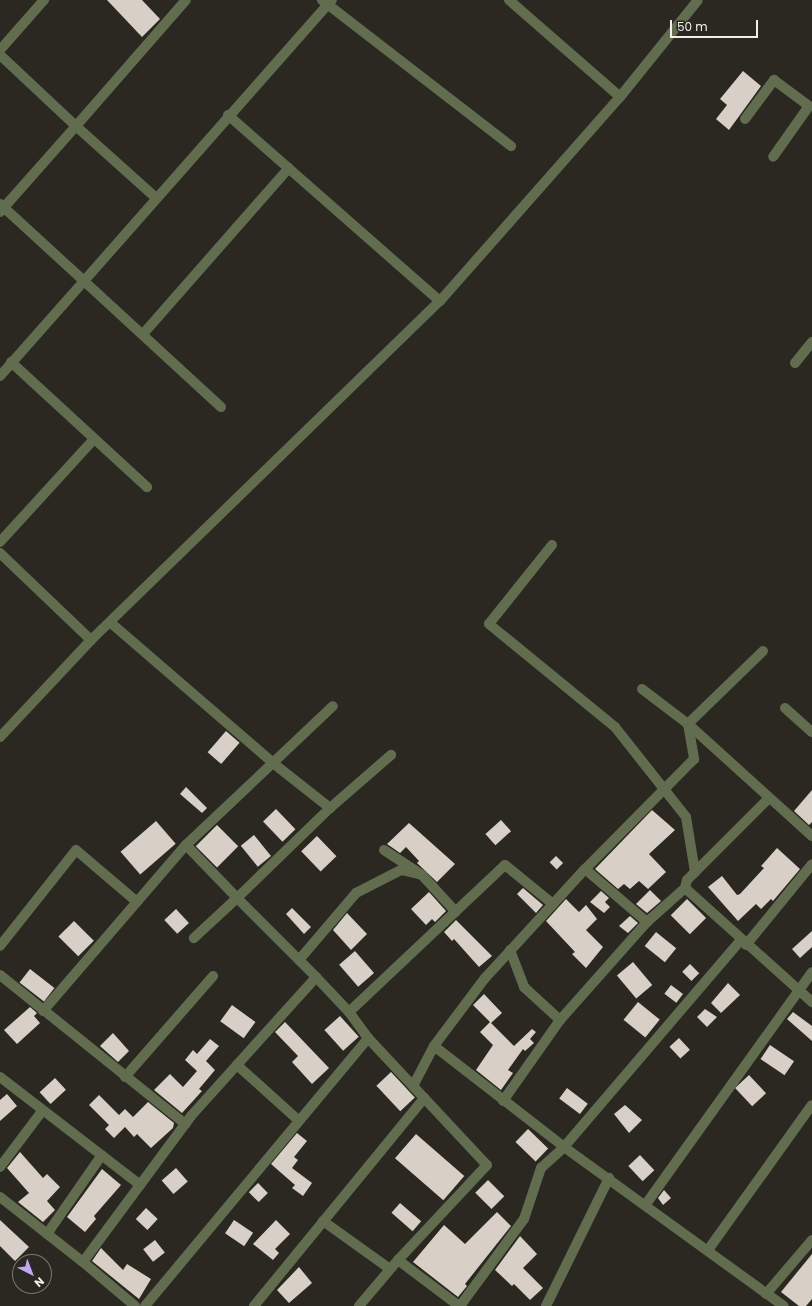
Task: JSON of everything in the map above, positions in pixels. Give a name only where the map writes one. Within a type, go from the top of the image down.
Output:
[{"type":"street","points":[[0,50],[44,0]]},
{"type":"street","points":[[186,0],[76,126],[1,208],[143,334],[221,407]]},
{"type":"street","points":[[509,0],[620,97]]},
{"type":"street","points":[[0,737],[91,640],[112,622],[440,301],[620,97],[698,0]]},
{"type":"street","points":[[0,376],[327,2],[511,146]]},
{"type":"street","points":[[0,55],[155,198]]},
{"type":"street","points":[[745,119],[774,80],[811,105],[773,157]]},
{"type":"street","points":[[228,115],[440,301]]},
{"type":"street","points":[[143,334],[289,168]]},
{"type":"street","points":[[795,363],[812,342]]},
{"type":"street","points":[[11,362],[147,487]]},
{"type":"street","points":[[2,536],[94,439]]},
{"type":"street","points":[[552,545],[489,624],[615,727],[686,817],[695,872]]},
{"type":"street","points":[[0,553],[91,640]]},
{"type":"street","points":[[112,622],[273,763],[330,808]]},
{"type":"street","points":[[688,724],[763,651]]},
{"type":"street","points":[[642,689],[688,724],[768,798],[812,836]]},
{"type":"street","points":[[43,1011],[186,846],[333,706]]},
{"type":"street","points":[[785,708],[812,732]]},
{"type":"street","points":[[413,1086],[434,1046],[485,978],[585,869],[665,790],[694,759],[688,724]]},
{"type":"street","points":[[194,938],[330,808],[391,755]]},
{"type":"street","points":[[503,1101],[560,1020],[647,922],[685,888],[687,880],[768,798]]},
{"type":"street","points":[[186,846],[316,977],[349,1012],[368,1038],[487,1165],[398,1260],[359,1306]]},
{"type":"street","points":[[0,946],[76,850],[137,902]]},
{"type":"street","points":[[384,850],[422,875],[456,912]]},
{"type":"street","points":[[398,1260],[460,1306],[524,1219],[541,1168],[564,1146],[812,864]]},
{"type":"street","points":[[349,1012],[505,865],[553,904]]},
{"type":"street","points":[[585,869],[647,922]]},
{"type":"street","points":[[299,960],[356,894],[401,870],[422,875]]},
{"type":"street","points":[[685,888],[812,1002]]},
{"type":"street","points":[[510,950],[524,987],[560,1020]]},
{"type":"street","points":[[646,1204],[812,972]]},
{"type":"street","points":[[0,975],[185,1124]]},
{"type":"street","points":[[125,1076],[213,976]]},
{"type":"street","points":[[83,1262],[185,1124],[316,977]]},
{"type":"street","points":[[145,1306],[298,1120],[368,1038]]},
{"type":"street","points":[[434,1046],[503,1101],[784,1306]]},
{"type":"street","points":[[237,1065],[298,1120]]},
{"type":"street","points":[[0,1077],[140,1185]]},
{"type":"street","points":[[254,1306],[424,1098]]},
{"type":"street","points":[[708,1250],[812,1105]]},
{"type":"street","points":[[0,1167],[43,1110]]},
{"type":"street","points":[[47,1234],[102,1155]]},
{"type":"street","points":[[546,1306],[609,1178]]},
{"type":"street","points":[[0,1197],[83,1262],[135,1306]]},
{"type":"street","points":[[323,1221],[390,1269]]},
{"type":"street","points":[[766,1294],[812,1240]]},
{"type":"building","points":[[107,0],[142,0],[160,19],[142,37]]},
{"type":"building","points":[[743,71],[761,86],[729,130],[716,119],[727,105],[720,99]]},
{"type":"building","points":[[226,731],[240,743],[221,764],[208,752]]},
{"type":"building","points":[[186,787],[207,808],[202,813],[180,794]]},
{"type":"building","points":[[812,790],[812,822],[809,825],[794,811]]},
{"type":"building","points":[[276,809],[295,829],[283,842],[263,822]]},
{"type":"building","points":[[652,810],[675,830],[649,854],[666,872],[648,889],[639,881],[630,889],[624,884],[618,889],[595,869]]},
{"type":"building","points":[[501,820],[511,831],[495,845],[485,834]]},
{"type":"building","points":[[156,821],[176,844],[140,874],[121,852]]},
{"type":"building","points":[[409,823],[455,864],[437,882],[417,863],[419,861],[406,847],[400,853],[387,844]]},
{"type":"building","points":[[217,825],[238,846],[217,867],[196,846]]},
{"type":"building","points":[[254,835],[271,856],[258,867],[241,846]]},
{"type":"building","points":[[317,836],[336,856],[321,871],[301,851]]},
{"type":"building","points":[[777,848],[800,869],[773,901],[771,899],[761,909],[756,904],[738,921],[708,887],[722,876],[737,895],[740,894],[764,868],[761,866]]},
{"type":"building","points":[[556,856],[563,863],[557,869],[550,862]]},
{"type":"building","points":[[523,888],[543,905],[536,913],[517,894]]},
{"type":"building","points":[[650,890],[661,901],[647,913],[636,904]]},
{"type":"building","points":[[601,891],[609,898],[605,902],[610,907],[604,913],[590,902]]},
{"type":"building","points":[[429,892],[446,911],[435,922],[432,919],[426,925],[411,909]]},
{"type":"building","points":[[566,899],[579,912],[586,905],[597,919],[586,930],[603,947],[586,968],[572,954],[575,952],[546,921]]},
{"type":"building","points":[[687,899],[706,918],[690,934],[671,915]]},
{"type":"building","points":[[292,908],[311,927],[304,934],[286,914]]},
{"type":"building","points":[[176,909],[189,923],[177,934],[164,920]]},
{"type":"building","points":[[347,913],[367,934],[351,950],[333,930]]},
{"type":"building","points":[[630,916],[638,923],[628,933],[619,926]]},
{"type":"building","points":[[456,920],[492,956],[479,967],[454,939],[452,941],[444,932]]},
{"type":"building","points":[[74,921],[94,941],[78,956],[58,937]]},
{"type":"building","points":[[812,931],[812,947],[800,958],[792,949]]},
{"type":"building","points":[[656,932],[676,948],[665,962],[645,946]]},
{"type":"building","points":[[355,951],[374,973],[358,987],[339,965]]},
{"type":"building","points":[[633,962],[652,985],[636,998],[617,975]]},
{"type":"building","points":[[690,964],[699,973],[691,981],[682,972]]},
{"type":"building","points":[[30,969],[54,988],[44,1001],[20,982]]},
{"type":"building","points":[[728,983],[740,995],[721,1013],[711,1003]]},
{"type":"building","points":[[671,985],[683,994],[676,1003],[664,994]]},
{"type":"building","points":[[484,994],[502,1013],[491,1023],[514,1046],[532,1029],[536,1032],[530,1039],[534,1043],[525,1051],[523,1049],[508,1070],[513,1073],[501,1090],[476,1070],[493,1045],[480,1032],[490,1022],[473,1005]]},
{"type":"building","points":[[638,1002],[660,1020],[645,1037],[624,1020]]},
{"type":"building","points":[[232,1005],[255,1022],[244,1038],[220,1021]]},
{"type":"building","points":[[30,1007],[37,1013],[34,1016],[40,1023],[17,1044],[4,1030]]},
{"type":"building","points":[[705,1009],[717,1017],[707,1027],[697,1017]]},
{"type":"building","points":[[793,1012],[812,1026],[812,1041],[787,1019]]},
{"type":"building","points":[[340,1016],[359,1037],[343,1051],[324,1030]]},
{"type":"building","points":[[285,1022],[329,1068],[312,1084],[292,1062],[298,1056],[275,1032]]},
{"type":"building","points":[[113,1033],[129,1051],[118,1062],[100,1046]]},
{"type":"building","points":[[679,1038],[690,1050],[680,1059],[669,1047]]},
{"type":"building","points":[[210,1039],[219,1046],[206,1061],[215,1070],[199,1089],[202,1091],[182,1113],[154,1090],[170,1074],[183,1087],[197,1071],[185,1060],[193,1050],[197,1054]]},
{"type":"building","points":[[770,1045],[794,1061],[785,1075],[760,1059]]},
{"type":"building","points":[[391,1072],[415,1098],[400,1111],[376,1086]]},
{"type":"building","points":[[749,1075],[766,1093],[752,1106],[735,1088]]},
{"type":"building","points":[[55,1078],[66,1090],[51,1104],[40,1092]]},
{"type":"building","points":[[567,1088],[588,1104],[580,1114],[559,1098]]},
{"type":"building","points":[[7,1094],[17,1106],[0,1121],[0,1100]]},
{"type":"building","points":[[99,1095],[119,1115],[125,1109],[133,1117],[148,1102],[174,1123],[173,1128],[151,1148],[137,1134],[134,1137],[125,1127],[114,1138],[105,1129],[109,1125],[89,1105]]},
{"type":"building","points":[[625,1105],[642,1120],[629,1133],[614,1114]]},
{"type":"building","points":[[528,1129],[548,1148],[536,1161],[515,1142]]},
{"type":"building","points":[[297,1133],[307,1141],[294,1157],[298,1160],[292,1168],[312,1183],[303,1196],[292,1188],[295,1185],[271,1164]]},
{"type":"building","points":[[416,1134],[464,1176],[443,1200],[395,1158]]},
{"type":"building","points":[[20,1152],[43,1178],[47,1174],[60,1187],[47,1201],[55,1210],[43,1222],[18,1202],[29,1193],[7,1168]]},
{"type":"building","points":[[640,1155],[654,1170],[643,1181],[628,1166]]},
{"type":"building","points":[[176,1168],[188,1182],[173,1194],[162,1180]]},
{"type":"building","points":[[102,1169],[121,1185],[94,1216],[96,1219],[85,1232],[67,1217]]},
{"type":"building","points":[[488,1180],[504,1196],[492,1209],[475,1193]]},
{"type":"building","points":[[258,1183],[268,1193],[259,1202],[249,1192]]},
{"type":"building","points":[[664,1190],[671,1198],[663,1205],[658,1198]]},
{"type":"building","points":[[400,1203],[421,1221],[413,1231],[391,1213]]},
{"type":"building","points":[[146,1208],[158,1219],[147,1230],[136,1219]]},
{"type":"building","points":[[497,1212],[511,1226],[465,1284],[467,1286],[458,1297],[413,1262],[444,1225],[465,1244]]},
{"type":"building","points":[[0,1220],[29,1247],[22,1254],[12,1254],[12,1258],[0,1246]]},
{"type":"building","points":[[234,1220],[253,1233],[244,1246],[225,1233]]},
{"type":"building","points":[[276,1220],[290,1234],[275,1249],[279,1253],[273,1260],[253,1244]]},
{"type":"building","points":[[520,1236],[537,1254],[523,1268],[543,1288],[530,1300],[514,1284],[512,1286],[495,1270]]},
{"type":"building","points":[[155,1240],[165,1253],[153,1262],[143,1249]]},
{"type":"building","points":[[101,1248],[123,1270],[127,1264],[151,1279],[139,1299],[92,1261]]},
{"type":"building","points":[[812,1254],[812,1299],[806,1306],[799,1306],[781,1292]]},
{"type":"building","points":[[299,1267],[312,1283],[289,1303],[277,1290]]}]
